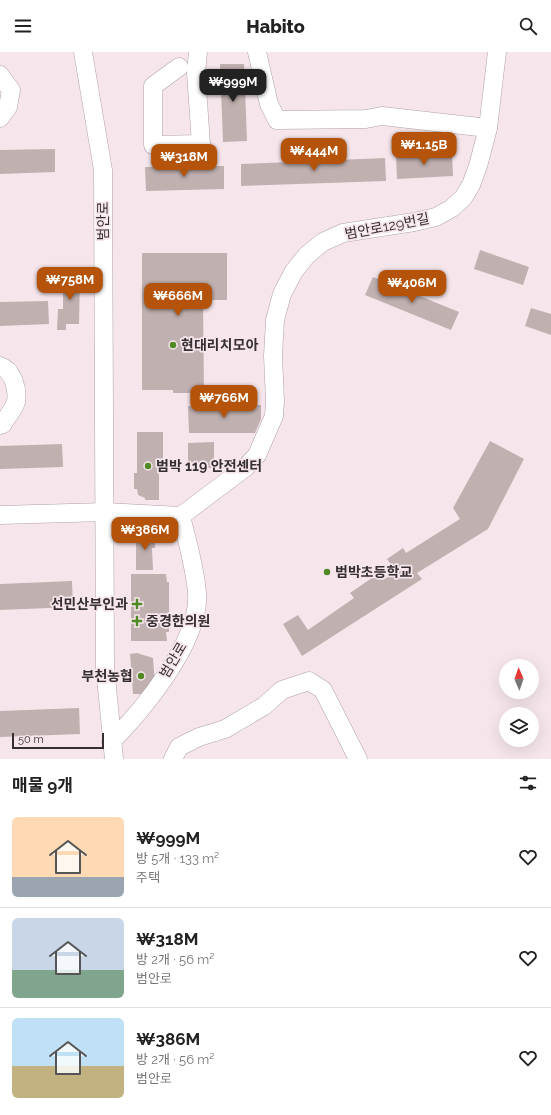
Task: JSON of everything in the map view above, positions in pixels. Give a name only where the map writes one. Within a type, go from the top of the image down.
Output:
[{"type":"street","name":"범안로","points":[[83,52],[103,170],[105,667],[112,751]]},
{"type":"street","points":[[179,68],[153,86],[153,145],[201,144],[196,73],[198,52]]},
{"type":"street","points":[[257,52],[269,104],[277,120],[366,119],[382,116],[488,128]]},
{"type":"street","name":"범안로129번길","points":[[181,516],[246,468],[257,456],[266,438],[274,416],[275,401],[273,356],[275,320],[282,294],[294,270],[307,255],[323,242],[343,233],[436,217],[452,208],[464,198],[471,185],[478,166],[488,128],[497,52]]},
{"type":"street","points":[[0,75],[5,79],[11,90],[5,98],[8,108],[0,118]]},
{"type":"street","points":[[0,366],[3,367],[15,381],[8,398],[16,403],[3,424],[0,425]]},
{"type":"street","points":[[0,515],[105,512],[181,516]]},
{"type":"street","name":"범안로","points":[[112,751],[180,653],[196,615],[197,594],[181,516]]},
{"type":"street","points":[[173,759],[179,747],[199,737],[226,729],[264,706],[282,690],[309,681],[323,690],[358,759]]},
{"type":"building","points":[[220,64],[244,64],[247,141],[223,142]]},
{"type":"building","points":[[55,149],[55,172],[0,174],[0,150]]},
{"type":"building","points":[[452,154],[453,176],[397,179],[396,157]]},
{"type":"building","points":[[385,158],[386,181],[241,186],[241,164]]},
{"type":"building","points":[[224,166],[224,189],[146,191],[145,167]]},
{"type":"building","points":[[480,250],[529,267],[523,285],[474,269]]},
{"type":"building","name":"현대리치모아","points":[[142,253],[227,253],[227,300],[203,300],[204,393],[173,393],[173,390],[142,390]]},
{"type":"building","points":[[63,272],[80,273],[79,324],[66,324],[66,330],[57,330],[58,309],[63,309]]},
{"type":"building","points":[[373,277],[459,312],[451,330],[365,295]]},
{"type":"building","points":[[48,301],[49,324],[0,326],[0,302]]},
{"type":"building","points":[[531,308],[551,314],[551,335],[525,326]]},
{"type":"building","points":[[261,405],[261,419],[255,433],[189,433],[188,406]]},
{"type":"building","name":"범박 119 안전센터","points":[[137,432],[163,432],[163,460],[159,460],[159,500],[145,500],[145,498],[138,495],[137,489],[134,489],[134,473],[137,473]]},
{"type":"building","name":"범박초등학교","points":[[490,441],[524,459],[488,529],[417,573],[422,579],[302,656],[283,624],[298,615],[308,630],[354,598],[350,593],[379,573],[383,580],[396,572],[387,559],[403,548],[406,553],[460,519],[453,508]]},
{"type":"building","points":[[214,442],[214,468],[188,468],[188,443]]},
{"type":"building","points":[[62,444],[63,467],[0,469],[0,446]]},
{"type":"building","points":[[137,532],[153,532],[155,548],[152,548],[153,570],[136,570],[136,542],[142,542],[142,538],[136,538]]},
{"type":"building","points":[[131,574],[166,574],[167,582],[169,582],[169,632],[166,632],[167,641],[131,641]]},
{"type":"building","points":[[72,581],[73,607],[0,610],[0,584]]},
{"type":"building","points":[[137,653],[153,658],[155,684],[147,694],[133,694],[130,654]]},
{"type":"building","points":[[79,708],[80,734],[0,737],[0,711]]},
{"type":"place","name":"현대리치모아","points":[[173,345]]},
{"type":"place","name":"범박 119 안전센터","points":[[148,466]]},
{"type":"place","name":"범박초등학교","points":[[327,572]]},
{"type":"place","name":"선민산부인과","points":[[137,604]]},
{"type":"place","name":"중경한의원","points":[[137,621]]},
{"type":"place","name":"부천농협","points":[[141,676]]}]
